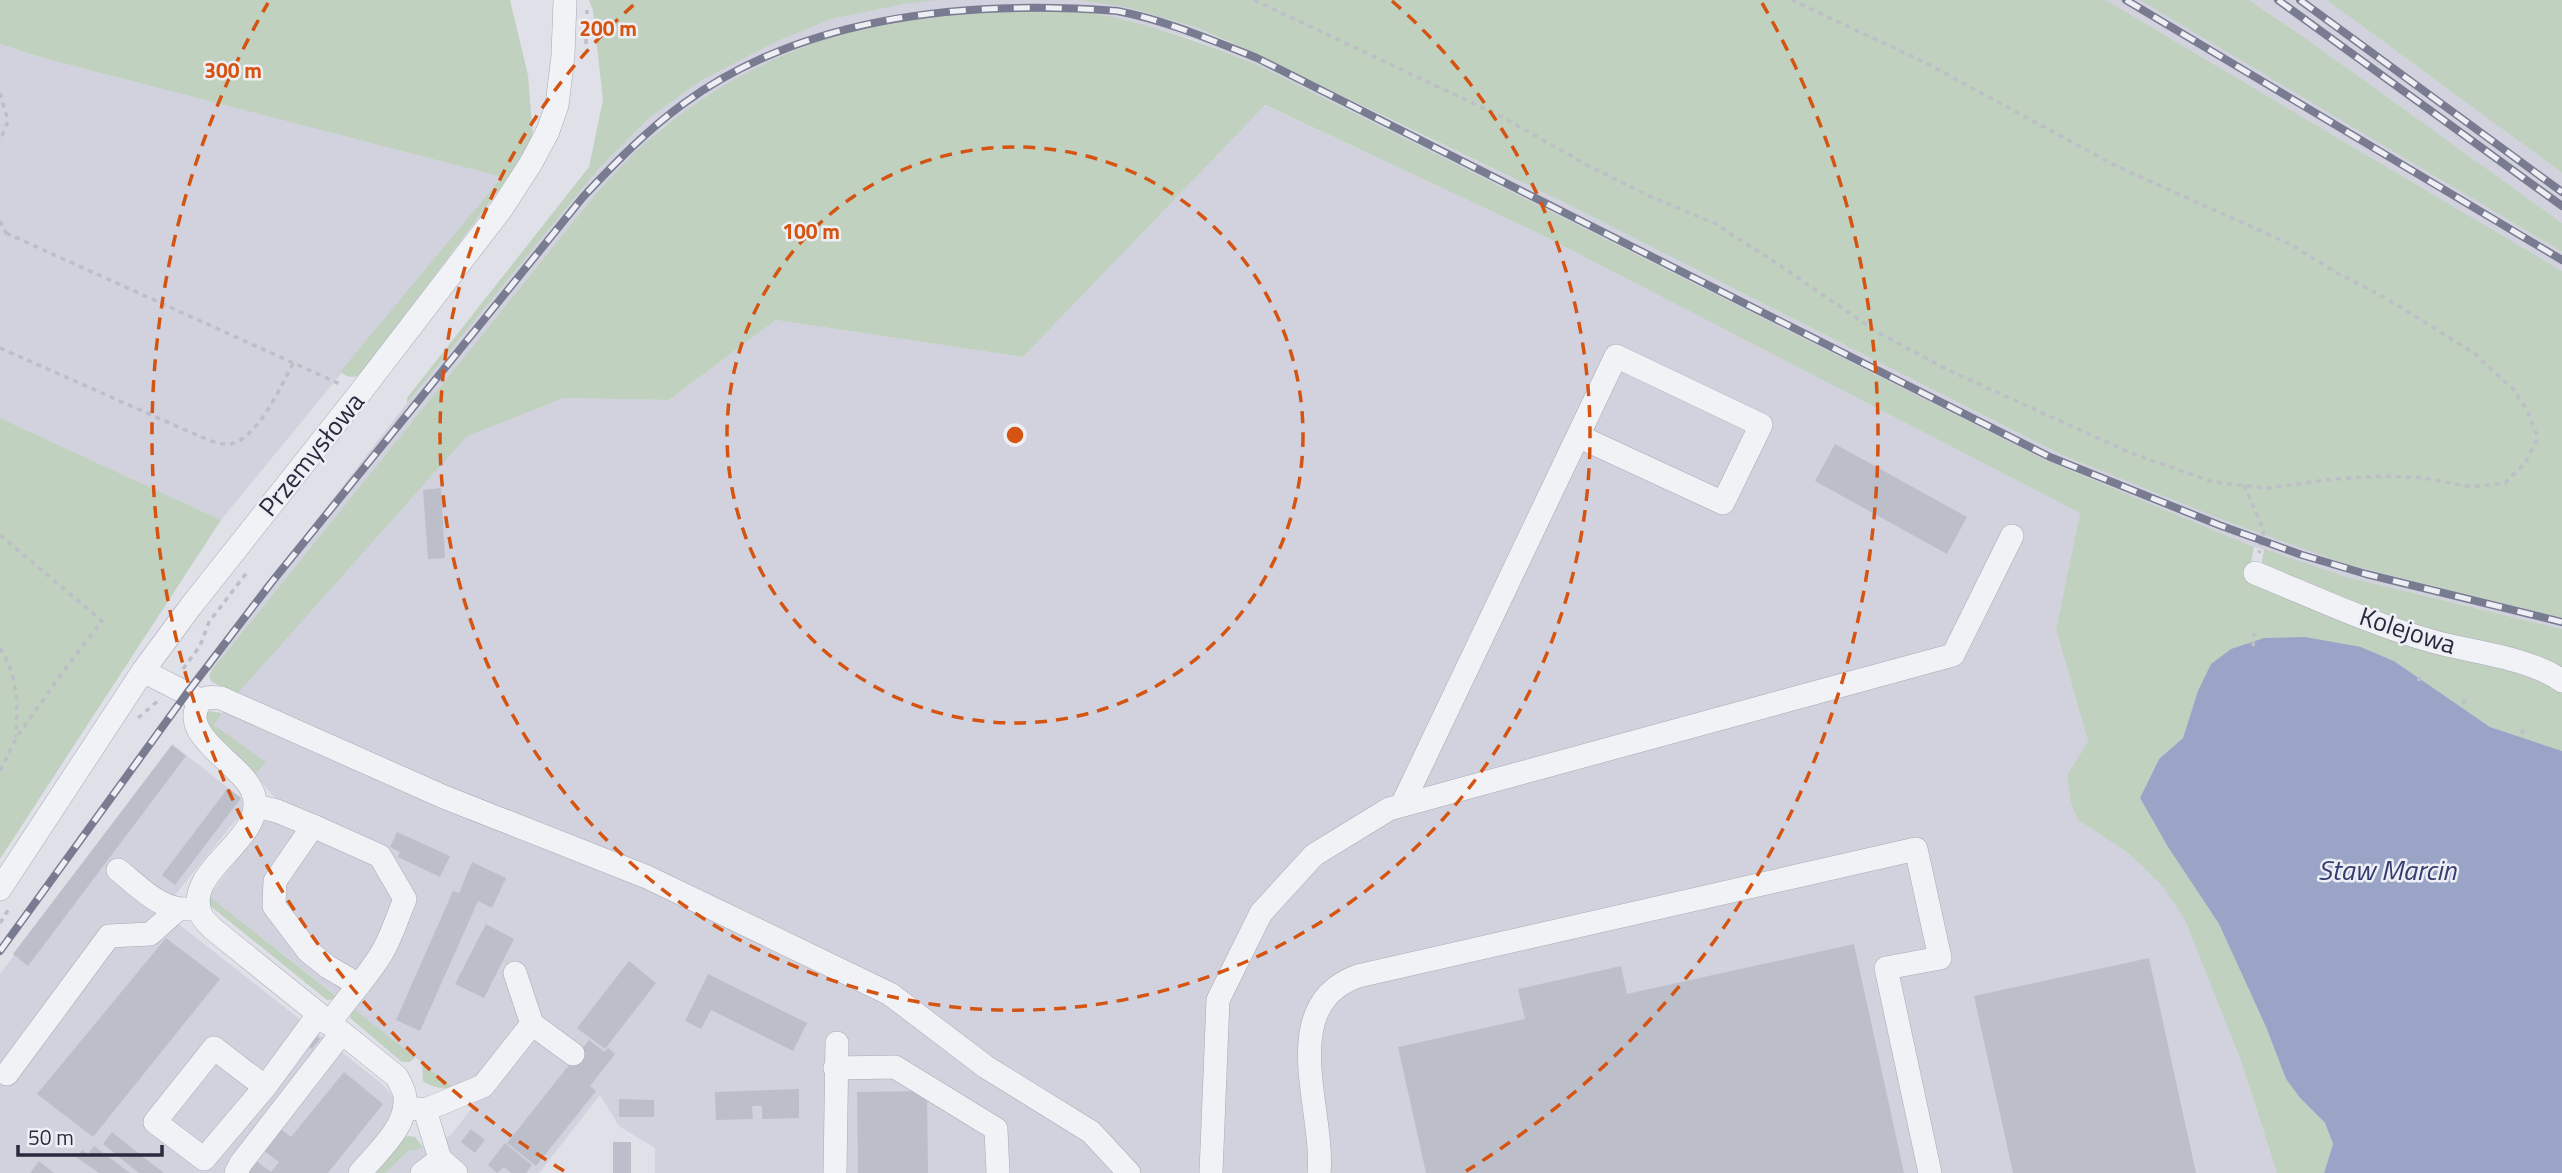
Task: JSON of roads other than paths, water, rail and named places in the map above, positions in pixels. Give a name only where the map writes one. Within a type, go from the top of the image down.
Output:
[{"type":"street","name":"Przemysłowa","points":[[0,889],[143,671],[255,523],[359,394],[502,208],[548,131],[557,105],[564,56],[565,0]]},
{"type":"street","points":[[1402,805],[1616,356],[1760,425],[1723,503],[1578,436]]},
{"type":"street","points":[[1210,1173],[1218,1000],[1261,913],[1314,855],[1389,809],[1953,655],[2012,536]]},
{"type":"street","name":"Kolejowa","points":[[2255,573],[2380,624],[2435,642],[2510,659],[2562,681]]},
{"type":"street","points":[[143,671],[200,700]]},
{"type":"street","points":[[6,1074],[109,936],[150,934],[188,909],[204,881],[252,822],[256,806],[253,792],[245,779],[207,743],[194,718],[200,700],[209,696],[221,698],[444,797],[647,877],[890,994],[986,1067],[1091,1132],[1129,1173]]},
{"type":"street","points":[[236,1173],[330,1024],[383,951],[405,899],[380,856],[277,811],[256,806]]},
{"type":"street","points":[[313,826],[275,881],[274,906],[308,951],[328,967],[359,985]]},
{"type":"street","points":[[1319,1173],[1320,1144],[1309,1073],[1311,1029],[1315,1014],[1327,995],[1341,982],[1916,849],[1940,958],[1886,968],[1930,1173]]},
{"type":"street","points":[[118,870],[157,902],[188,909],[200,915],[213,929],[397,1077],[405,1095],[415,1108],[439,1168]]},
{"type":"street","points":[[515,973],[532,1024],[573,1054]]},
{"type":"street","points":[[265,1087],[214,1048],[155,1122],[204,1159],[265,1087],[330,1024]]},
{"type":"street","points":[[360,1173],[415,1108],[483,1086],[532,1024]]},
{"type":"street","points":[[835,1173],[837,1043]]},
{"type":"street","points":[[835,1068],[895,1067],[996,1129],[998,1173]]},
{"type":"water","name":"Staw Marcin","points":[[2305,637],[2361,647],[2394,661],[2490,727],[2562,751],[2562,1173],[2324,1173],[2333,1144],[2325,1123],[2300,1098],[2286,1079],[2266,1027],[2219,924],[2168,847],[2140,798],[2159,759],[2183,738],[2198,691],[2211,664],[2231,649],[2264,638]]},
{"type":"railway","points":[[2126,0],[2562,260]]},
{"type":"railway","points":[[2278,0],[2562,206]]},
{"type":"railway","points":[[2300,0],[2562,192]]},
{"type":"railway","points":[[0,951],[187,693],[271,583],[583,197],[619,160],[683,104],[731,74],[782,50],[835,32],[890,20],[947,12],[1004,8],[1117,11],[1170,25],[1205,38],[1257,58],[2050,457],[2219,525],[2302,555],[2366,574],[2562,622]]}]
